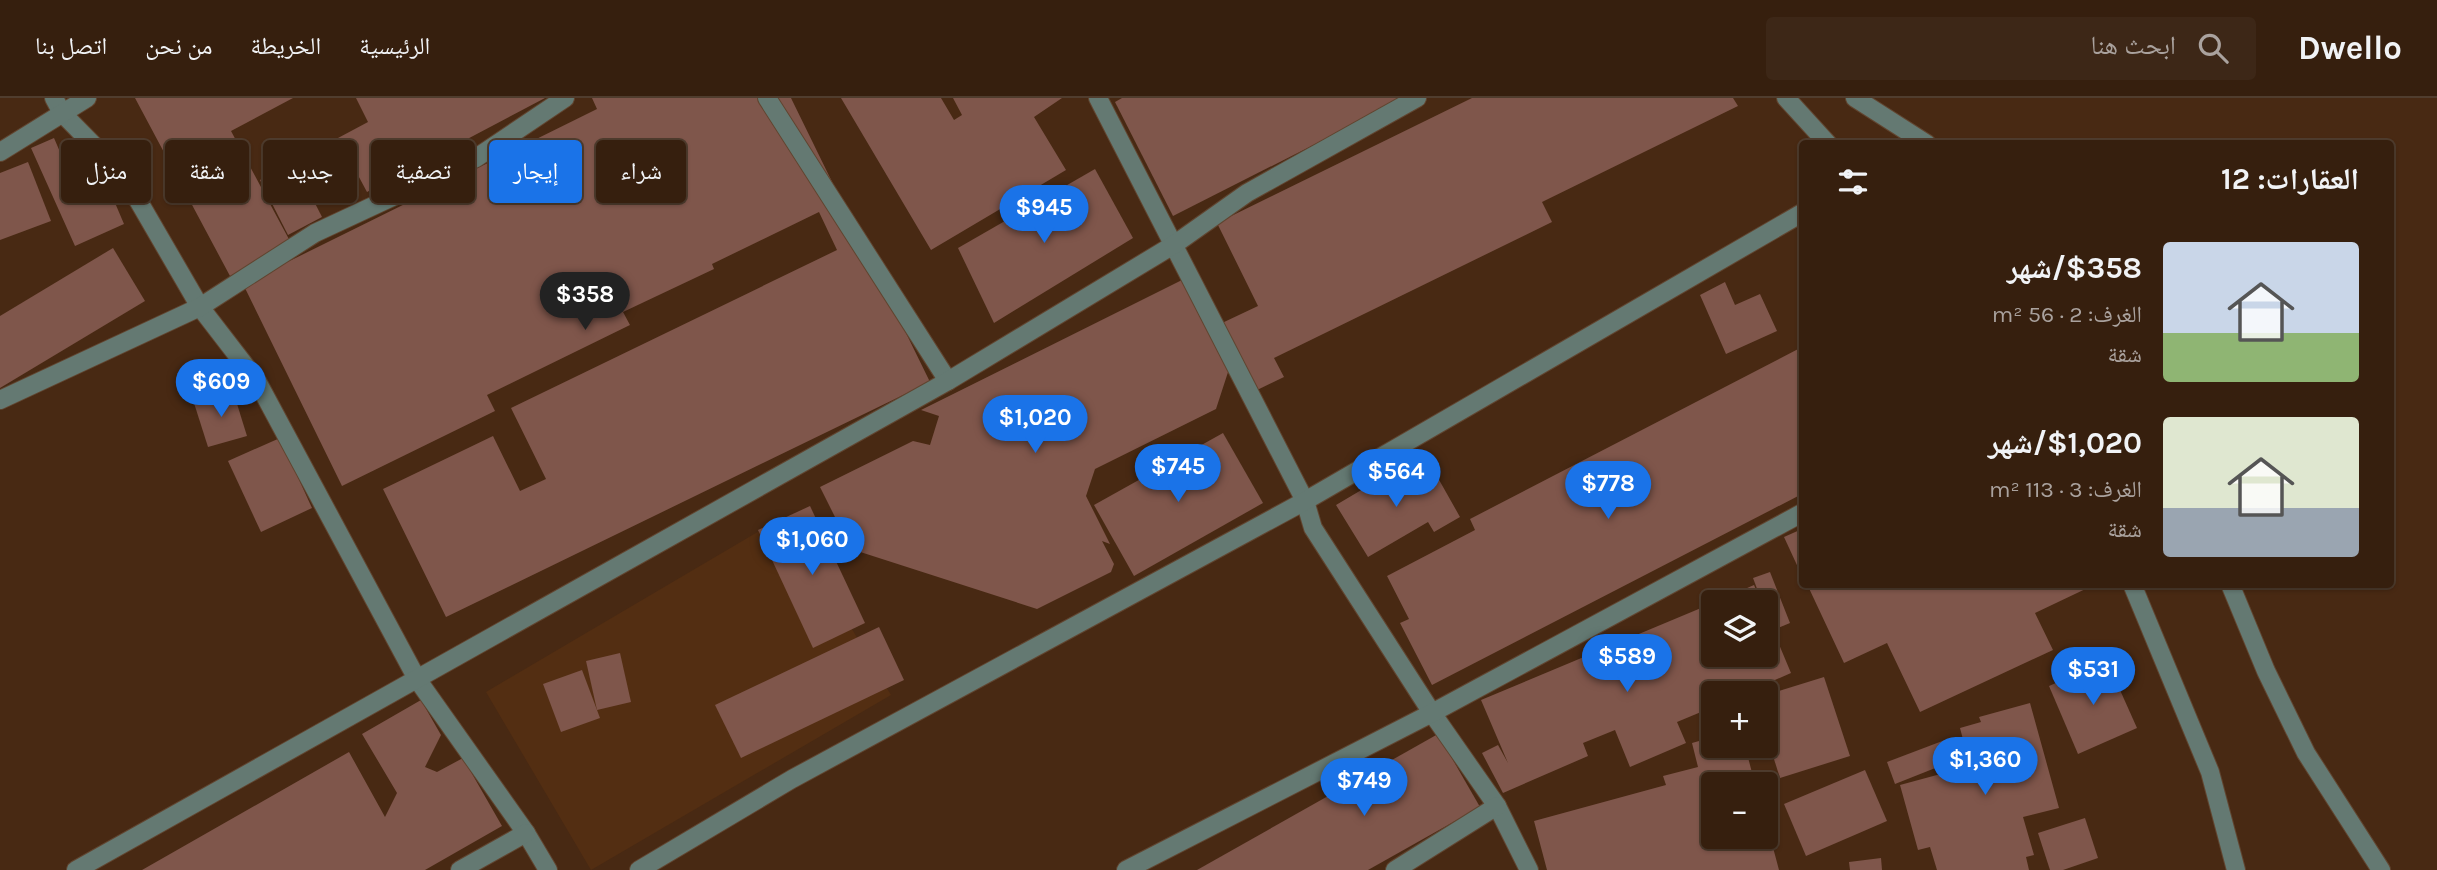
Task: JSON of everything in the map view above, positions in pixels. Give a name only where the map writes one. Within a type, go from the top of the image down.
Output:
[{"type":"street","points":[[0,152],[58,105],[87,98]]},
{"type":"street","points":[[0,400],[200,307],[315,233],[476,158],[565,98]]},
{"type":"street","points":[[767,98],[948,381]]},
{"type":"street","points":[[1098,98],[1305,501],[1312,528],[1432,713],[1497,806],[1529,870]]},
{"type":"street","points":[[76,870],[948,381],[1175,244],[1247,193],[1417,98]]},
{"type":"street","points":[[1786,98],[1824,140]]},
{"type":"street","points":[[1855,98],[1921,140]]},
{"type":"street","points":[[58,105],[124,176],[200,307],[257,381],[417,678],[526,833],[548,870]]},
{"type":"street","points":[[639,870],[792,779],[1305,501],[1799,215]]},
{"type":"street","points":[[1126,870],[1432,713],[1799,515]]},
{"type":"street","points":[[2134,588],[2210,772],[2236,870]]},
{"type":"street","points":[[2232,588],[2306,753],[2381,870]]},
{"type":"street","points":[[1395,870],[1497,806]]},
{"type":"street","points":[[460,870],[526,833]]},
{"type":"shaded area","points":[[785,516],[891,695],[591,870],[486,692]]},
{"type":"building","points":[[135,98],[293,98],[231,131],[236,140],[165,140],[165,154]]},
{"type":"building","points":[[356,98],[545,98],[465,140],[371,140],[371,190],[367,192],[357,173],[357,140],[338,138],[368,122]]},
{"type":"building","points":[[592,98],[791,98],[930,382],[446,617],[383,489],[493,436],[520,491],[546,479],[511,408],[837,250],[819,212],[712,264],[714,269],[623,312],[630,325],[487,395],[495,411],[342,486],[243,284],[407,203],[475,203],[475,169],[489,162],[489,203],[582,203],[582,140],[534,140],[597,109]]},
{"type":"building","points":[[841,98],[941,98],[954,120],[962,115],[953,98],[1062,98],[1034,117],[1066,170],[931,250]]},
{"type":"building","points":[[1122,98],[1406,98],[1173,216],[1115,102]]},
{"type":"building","points":[[1472,98],[1733,98],[1738,106],[1542,202],[1552,222],[1274,358],[1284,377],[1255,391],[1222,323],[1258,306],[1217,223]]},
{"type":"building","points":[[54,138],[61,154],[61,203],[115,203],[124,224],[75,246],[31,148]]},
{"type":"building","points":[[28,162],[51,221],[0,240],[0,173]]},
{"type":"building","points":[[249,165],[263,191],[263,203],[270,203],[291,243],[230,276],[191,203],[249,203]]},
{"type":"building","points":[[1095,169],[1133,238],[994,323],[958,248]]},
{"type":"building","points":[[272,203],[315,203],[322,217],[288,235]]},
{"type":"building","points":[[113,248],[145,301],[0,388],[0,316]]},
{"type":"building","points":[[1186,278],[1230,366],[1216,409],[1095,469],[1086,496],[1110,544],[1102,541],[1114,564],[1111,572],[1037,609],[851,549],[820,487],[913,441],[930,445],[939,416],[921,410]]},
{"type":"building","points":[[1725,282],[1735,305],[1760,294],[1777,331],[1726,354],[1700,295]]},
{"type":"building","points":[[1799,349],[1799,496],[1432,685],[1400,623],[1409,619],[1387,576],[1475,530],[1470,519]]},
{"type":"building","points":[[233,391],[247,436],[208,447],[194,403]]},
{"type":"building","points":[[1223,433],[1263,503],[1134,576],[1094,505]]},
{"type":"building","points":[[280,438],[312,508],[261,532],[228,461]]},
{"type":"building","points":[[1407,463],[1422,487],[1438,478],[1460,517],[1434,532],[1428,522],[1368,557],[1336,505]]},
{"type":"building","points":[[810,506],[865,623],[813,648],[758,530]]},
{"type":"building","points":[[1799,530],[1799,570],[1784,537]]},
{"type":"building","points":[[1770,572],[1777,590],[1758,590],[1753,578]]},
{"type":"building","points":[[1754,585],[1756,590],[1743,590]]},
{"type":"building","points":[[1809,588],[2088,588],[2035,613],[2053,650],[1920,712],[1887,643],[1844,663]]},
{"type":"building","points":[[1778,592],[1790,623],[1778,628]]},
{"type":"building","points":[[1701,608],[1701,667],[1778,667],[1778,642],[1791,673],[1773,681],[1701,681],[1701,712],[1677,722],[1686,743],[1630,767],[1615,730],[1583,743],[1588,756],[1503,793],[1482,753],[1498,745],[1508,763],[1481,700]]},
{"type":"building","points":[[879,627],[904,680],[741,758],[715,705]]},
{"type":"building","points":[[620,653],[631,702],[597,710],[586,661]]},
{"type":"building","points":[[2107,661],[2137,728],[2078,754],[2049,686]]},
{"type":"building","points":[[582,670],[600,718],[561,732],[543,684]]},
{"type":"building","points":[[1824,677],[1850,756],[1780,778],[1774,758],[1778,758],[1778,691]]},
{"type":"building","points":[[421,700],[441,735],[425,767],[437,772],[463,758],[502,826],[425,870],[142,870],[349,752],[385,817],[397,793],[362,734]]},
{"type":"building","points":[[2030,703],[2059,808],[2023,817],[2034,855],[2026,857],[2029,870],[1937,870],[1930,847],[1918,850],[1900,785],[1970,766],[1960,728],[1981,722],[1979,717]]},
{"type":"building","points":[[1438,734],[1480,807],[1368,870],[1197,870]]},
{"type":"building","points":[[1701,740],[1701,758],[1748,758],[1752,772],[1701,772],[1701,849],[1773,849],[1779,870],[1547,870],[1534,821],[1666,785],[1663,776],[1698,767],[1692,743]]},
{"type":"building","points":[[1945,740],[1953,761],[1895,784],[1887,762]]},
{"type":"building","points":[[1865,770],[1887,821],[1806,856],[1784,804]]},
{"type":"building","points":[[2085,818],[2098,858],[2063,870],[2050,870],[2038,833]]},
{"type":"building","points":[[1881,858],[1882,870],[1850,870],[1849,862]]}]
